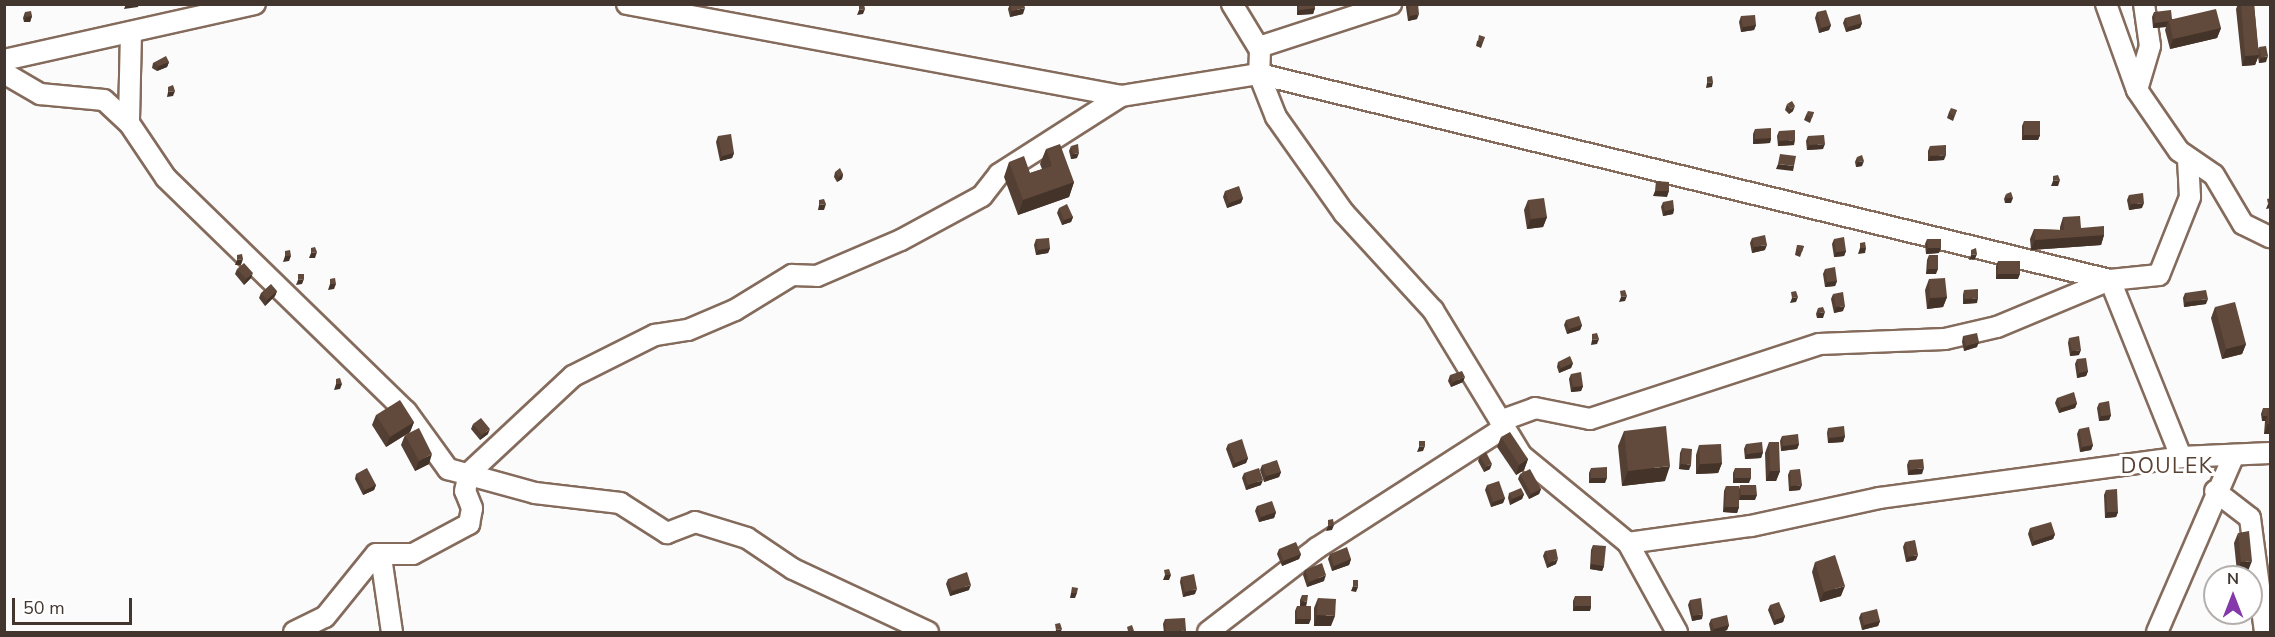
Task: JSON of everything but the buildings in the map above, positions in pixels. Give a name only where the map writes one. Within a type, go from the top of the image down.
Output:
[{"type":"street","points":[[627,4],[1121,96],[1259,74],[2110,280]]},
{"type":"street","points":[[1232,4],[1259,47],[1259,74],[1276,117],[1344,213],[1433,310],[1521,455],[1628,543],[1677,633]]},
{"type":"street","points":[[1259,47],[1391,4]]},
{"type":"street","points":[[2106,4],[2137,90],[2188,158],[2214,175],[2243,224],[2271,237]]},
{"type":"street","points":[[2137,90],[2150,46],[2144,4]]},
{"type":"street","points":[[4,60],[242,5]]},
{"type":"street","points":[[129,123],[131,32]]},
{"type":"street","points":[[4,73],[40,94],[104,100],[129,123],[166,178],[406,411],[448,469],[535,493],[620,503],[667,533],[695,522],[747,538],[793,568],[928,633]]},
{"type":"street","points":[[294,633],[325,616],[357,573],[376,554],[381,556],[413,554],[469,524],[472,508],[465,491],[469,473],[573,376],[647,338],[688,330],[735,310],[792,275],[817,276],[901,240],[982,196],[999,174],[1121,96]]},
{"type":"street","points":[[1208,633],[1317,548],[1502,424],[1535,408],[1590,419],[1819,344],[1945,339],[1987,329],[2110,280],[2159,275],[2190,197],[2188,158]]},
{"type":"street","points":[[2110,280],[2181,457]]},
{"type":"street","points":[[1628,543],[1751,526],[1879,498],[2181,457],[2271,453]]},
{"type":"street","points":[[2157,633],[2215,491],[2234,455]]},
{"type":"street","points":[[2215,491],[2250,518],[2265,633]]},
{"type":"street","points":[[381,556],[392,633]]},
{"type":"district","name":"DOULEK","points":[[2167,466]]}]
